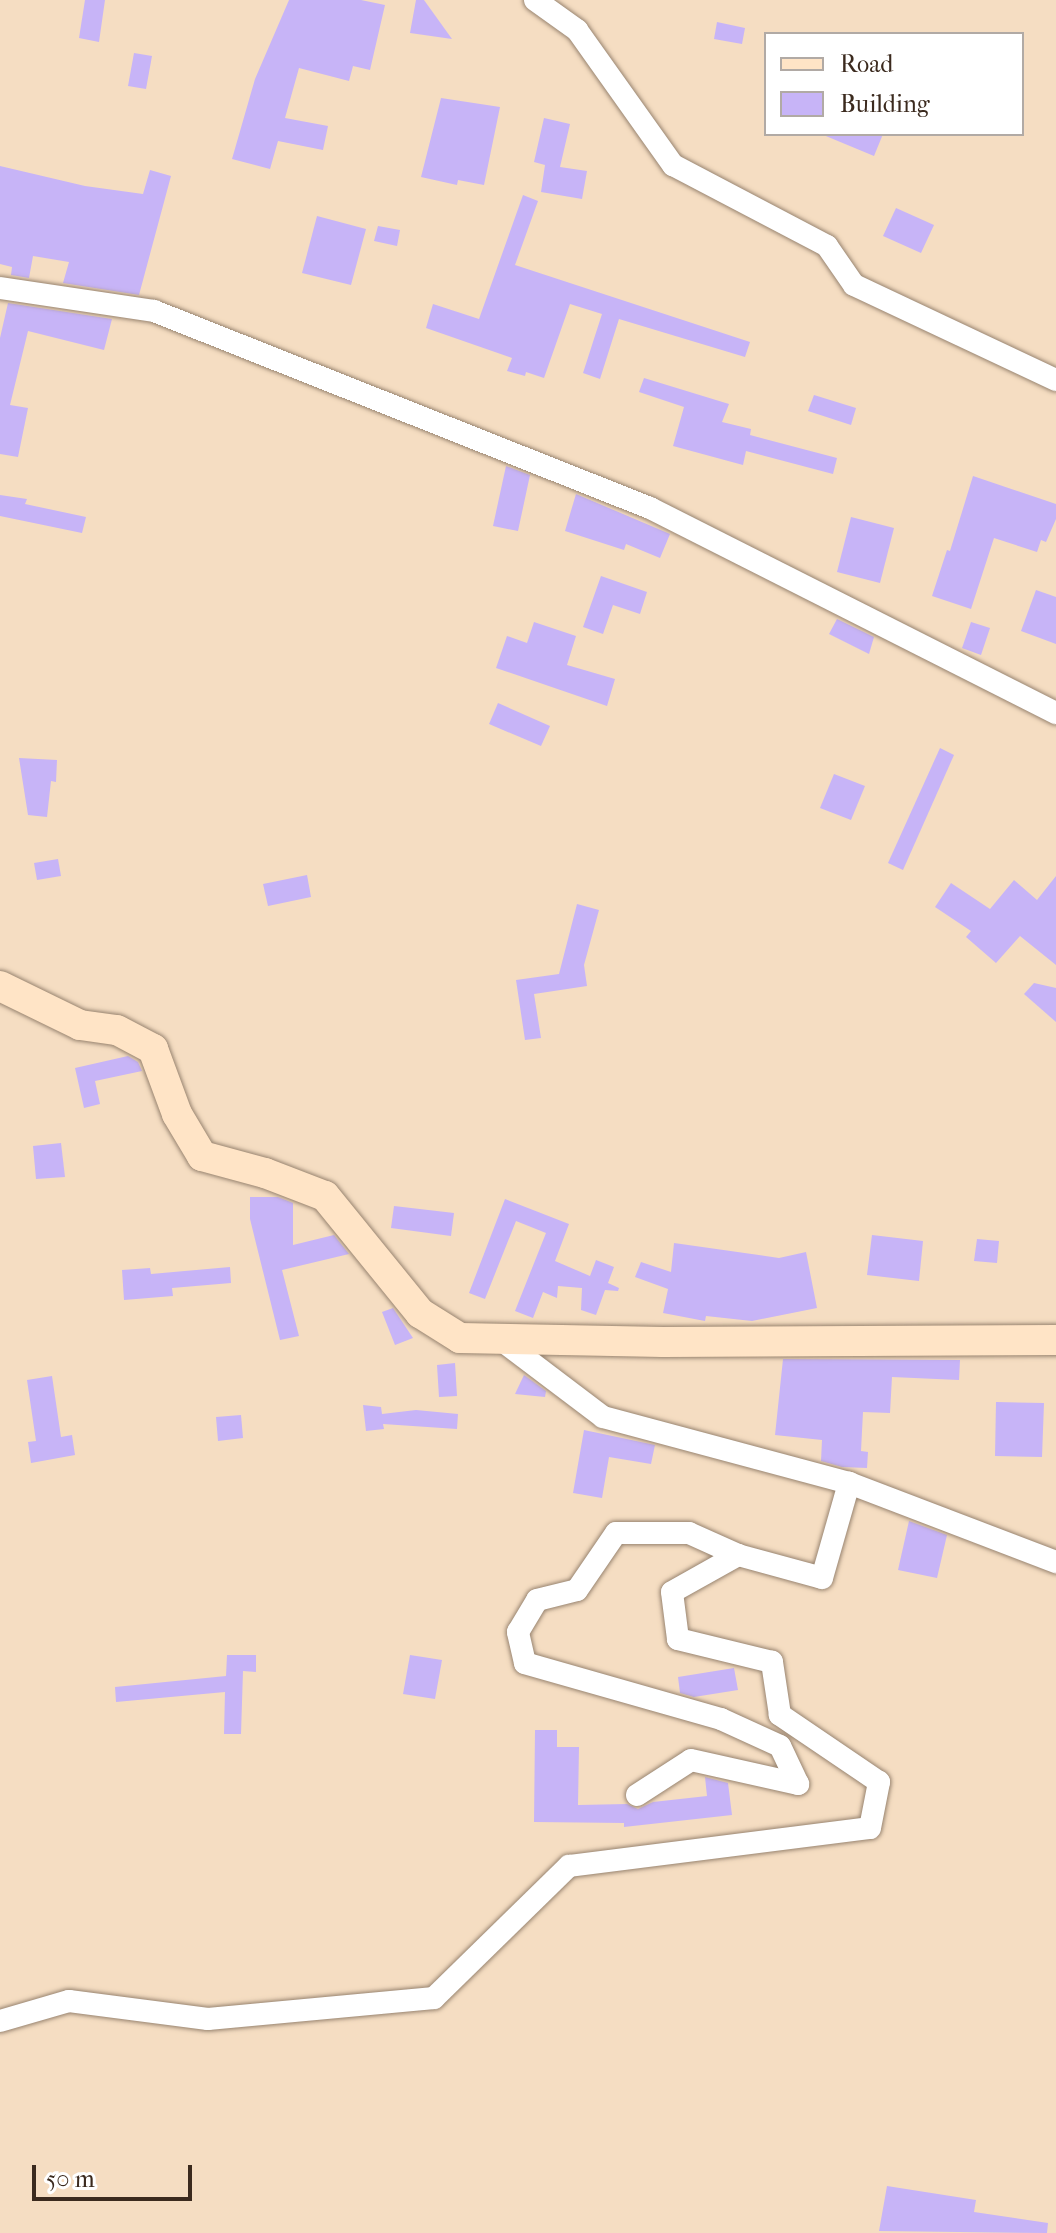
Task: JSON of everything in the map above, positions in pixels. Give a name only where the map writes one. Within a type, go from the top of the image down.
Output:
[{"type":"street","points":[[535,0],[577,30],[673,165],[827,246],[854,285],[1056,380]]},
{"type":"street","points":[[0,288],[154,311],[650,508],[1056,713]]},
{"type":"street","points":[[0,986],[80,1025],[117,1030],[153,1049],[177,1114],[202,1156],[265,1173],[325,1196],[420,1313],[460,1338],[1056,1340]]},
{"type":"street","points":[[500,1339],[603,1417],[849,1483],[1056,1562]]},
{"type":"street","points":[[637,1795],[691,1760],[798,1784],[780,1746],[721,1719],[525,1663],[518,1632],[537,1600],[577,1590],[616,1533],[689,1533],[738,1555],[822,1578],[849,1483]]},
{"type":"street","points":[[0,2021],[69,2001],[208,2019],[434,1998],[569,1866],[870,1828],[879,1782],[780,1715],[772,1662],[678,1639],[672,1592],[738,1555]]},
{"type":"building","points":[[85,0],[105,0],[99,42],[79,38]]},
{"type":"building","points":[[289,0],[361,0],[385,5],[370,70],[353,66],[349,81],[299,68],[285,118],[328,126],[323,150],[278,141],[270,169],[232,159],[255,79]]},
{"type":"building","points":[[416,0],[424,0],[452,39],[410,33]]},
{"type":"building","points":[[717,22],[745,28],[742,44],[714,39]]},
{"type":"building","points":[[134,53],[152,56],[146,89],[128,86]]},
{"type":"building","points":[[441,98],[500,107],[484,185],[458,180],[457,185],[421,177]]},
{"type":"building","points":[[544,118],[570,124],[560,167],[587,171],[582,199],[541,192],[545,165],[534,162]]},
{"type":"building","points":[[826,136],[882,136],[874,156]]},
{"type":"building","points":[[0,166],[85,186],[143,194],[150,170],[171,176],[139,295],[63,283],[69,262],[33,256],[29,278],[11,275],[12,267],[0,264]]},
{"type":"building","points":[[523,195],[538,201],[515,265],[750,342],[745,357],[619,319],[600,379],[583,373],[602,314],[570,304],[544,378],[526,372],[525,376],[507,371],[512,358],[426,328],[433,304],[479,319]]},
{"type":"building","points":[[896,208],[934,225],[921,253],[883,236]]},
{"type":"building","points":[[317,216],[366,229],[351,285],[302,273]]},
{"type":"building","points":[[378,226],[400,230],[397,246],[374,241]]},
{"type":"building","points":[[8,303],[112,319],[104,350],[28,331],[10,405],[28,408],[18,457],[0,454],[0,338]]},
{"type":"building","points":[[644,378],[729,404],[722,422],[751,429],[750,435],[837,458],[833,474],[746,451],[743,465],[673,446],[684,407],[639,392]]},
{"type":"building","points":[[814,395],[856,408],[851,425],[808,411]]},
{"type":"building","points":[[506,466],[530,475],[518,531],[493,526]]},
{"type":"building","points":[[973,476],[1056,504],[1056,519],[1046,542],[1041,540],[1037,552],[994,538],[971,609],[932,596],[947,550],[950,551]]},
{"type":"building","points":[[576,494],[670,534],[660,558],[626,544],[624,550],[565,531]]},
{"type":"building","points":[[0,495],[27,499],[25,504],[86,517],[82,533],[0,516]]},
{"type":"building","points":[[851,517],[894,528],[880,583],[837,572]]},
{"type":"building","points":[[601,576],[647,592],[640,614],[613,605],[603,634],[583,627]]},
{"type":"building","points":[[1036,590],[1056,597],[1056,644],[1021,631]]},
{"type":"building","points":[[837,619],[874,637],[869,654],[829,634]]},
{"type":"building","points":[[534,622],[576,636],[567,665],[615,679],[607,706],[496,668],[507,636],[527,643]]},
{"type":"building","points":[[971,622],[990,628],[981,655],[962,648]]},
{"type":"building","points":[[498,703],[550,726],[541,746],[489,724]]},
{"type":"building","points":[[940,748],[954,755],[903,870],[888,863]]},
{"type":"building","points":[[19,758],[57,760],[56,782],[51,781],[47,817],[28,815]]},
{"type":"building","points":[[834,774],[865,786],[851,820],[820,808]]},
{"type":"building","points":[[58,859],[61,876],[37,880],[34,863]]},
{"type":"building","points":[[307,875],[311,897],[268,906],[263,884]]},
{"type":"building","points":[[1056,876],[1056,965],[1020,936],[996,963],[966,937],[971,931],[935,907],[951,883],[990,909],[1014,880],[1037,900]]},
{"type":"building","points":[[577,904],[599,910],[584,965],[587,986],[534,994],[541,1038],[525,1040],[516,980],[559,974]]},
{"type":"building","points":[[1034,983],[1056,988],[1056,1022],[1024,994]]},
{"type":"building","points":[[128,1056],[138,1062],[142,1071],[95,1081],[100,1104],[84,1108],[75,1068]]},
{"type":"building","points":[[61,1143],[65,1177],[36,1179],[33,1146]]},
{"type":"building","points":[[250,1197],[278,1197],[293,1203],[293,1245],[334,1235],[349,1254],[282,1270],[299,1336],[280,1340],[250,1219]]},
{"type":"building","points":[[505,1199],[569,1224],[555,1261],[590,1276],[596,1260],[614,1267],[608,1283],[619,1288],[618,1291],[605,1290],[596,1315],[581,1310],[582,1288],[558,1286],[557,1298],[543,1292],[533,1318],[515,1311],[546,1233],[516,1221],[485,1299],[469,1293]]},
{"type":"building","points":[[394,1206],[454,1213],[451,1236],[391,1228]]},
{"type":"building","points":[[872,1235],[923,1241],[919,1281],[867,1275]]},
{"type":"building","points":[[977,1239],[999,1241],[997,1263],[974,1261]]},
{"type":"building","points":[[674,1243],[779,1258],[806,1252],[817,1308],[752,1321],[706,1316],[705,1321],[663,1313],[668,1289],[635,1277],[641,1262],[671,1272]]},
{"type":"building","points":[[230,1267],[231,1283],[172,1288],[173,1296],[124,1300],[122,1270],[150,1268],[151,1274]]},
{"type":"building","points":[[393,1308],[413,1338],[395,1345],[382,1312]]},
{"type":"building","points":[[783,1359],[960,1360],[959,1380],[892,1377],[890,1413],[863,1412],[861,1451],[868,1452],[867,1468],[842,1467],[821,1461],[822,1440],[775,1435]]},
{"type":"building","points":[[455,1363],[457,1396],[439,1397],[437,1365]]},
{"type":"building","points":[[524,1375],[546,1391],[545,1397],[515,1394]]},
{"type":"building","points":[[52,1376],[61,1437],[72,1435],[75,1455],[31,1463],[28,1442],[36,1441],[27,1380]]},
{"type":"building","points":[[996,1402],[1044,1403],[1042,1457],[995,1456]]},
{"type":"building","points":[[363,1405],[381,1407],[382,1414],[416,1410],[458,1414],[457,1429],[383,1424],[384,1429],[366,1431]]},
{"type":"building","points":[[241,1415],[243,1438],[218,1441],[216,1417]]},
{"type":"building","points":[[584,1430],[655,1445],[651,1464],[609,1457],[602,1498],[573,1493]]},
{"type":"building","points":[[909,1521],[947,1535],[937,1578],[898,1570]]},
{"type":"building","points":[[227,1655],[256,1655],[256,1672],[243,1671],[241,1734],[224,1734],[225,1692],[116,1702],[115,1687],[226,1676]]},
{"type":"building","points":[[410,1655],[442,1660],[435,1699],[403,1694]]},
{"type":"building","points":[[734,1668],[738,1690],[694,1697],[680,1693],[678,1677]]},
{"type":"building","points":[[535,1730],[557,1730],[557,1747],[579,1747],[578,1805],[627,1804],[638,1809],[653,1802],[707,1796],[705,1777],[728,1783],[732,1815],[624,1827],[624,1823],[534,1822]]},
{"type":"building","points":[[887,2186],[976,2200],[974,2212],[1048,2223],[1047,2233],[879,2231]]}]
